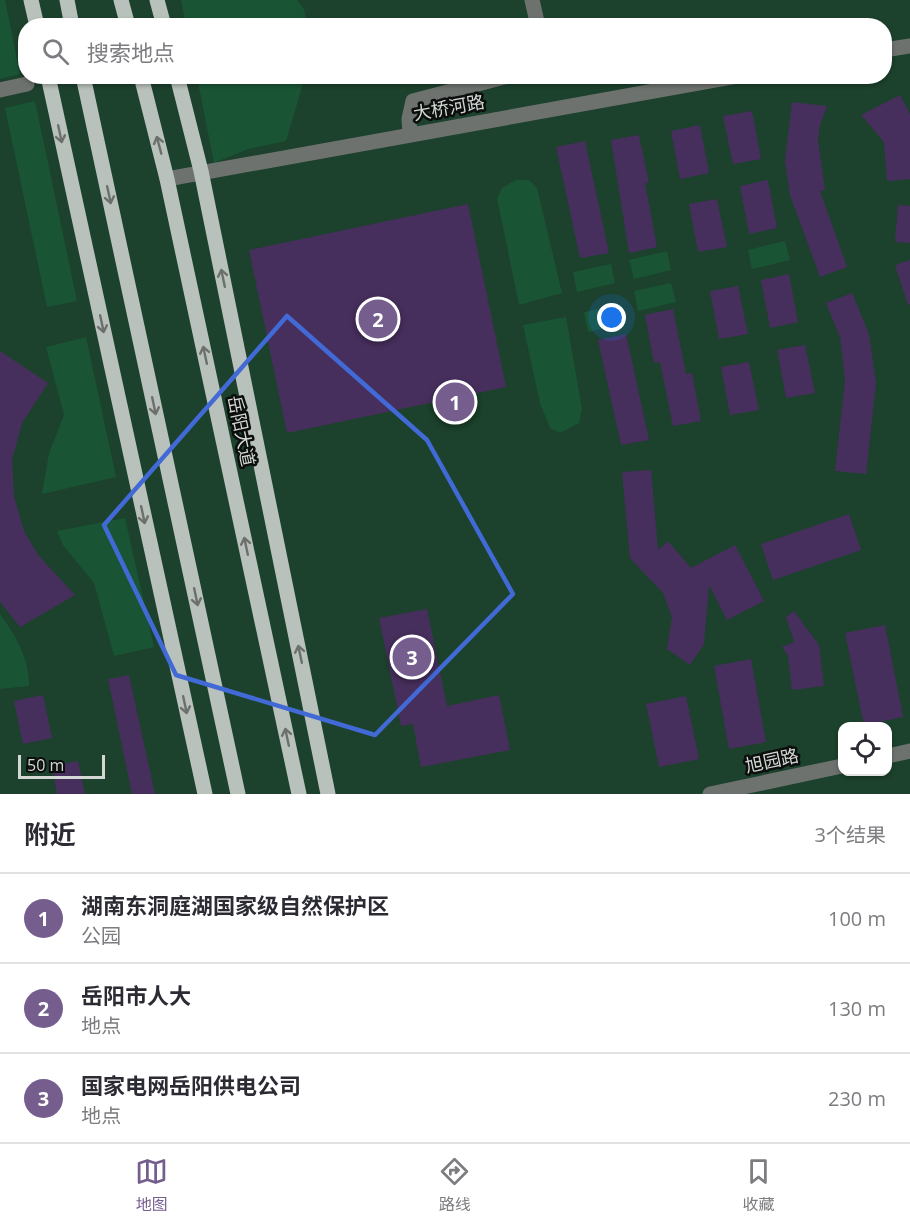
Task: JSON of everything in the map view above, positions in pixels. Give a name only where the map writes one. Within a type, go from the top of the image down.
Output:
[{"type":"main road","points":[[31,0],[34,18]]},
{"type":"main road","points":[[67,0],[70,18]]},
{"type":"main road","points":[[121,0],[126,18]]},
{"type":"main road","points":[[158,0],[162,18]]},
{"type":"main road","points":[[50,84],[205,794]]},
{"type":"main road","points":[[85,84],[238,794]]},
{"type":"main road","name":"岳阳大道","points":[[143,84],[167,179],[299,794]]},
{"type":"main road","points":[[179,84],[201,171],[328,794]]},
{"type":"street","points":[[532,0],[536,18]]},
{"type":"street","points":[[892,49],[910,46]]},
{"type":"street","points":[[0,90],[27,84]]},
{"type":"street","points":[[410,134],[409,118],[413,101],[478,84]]},
{"type":"street","name":"大桥河路","points":[[167,179],[201,171],[692,84]]},
{"type":"street","points":[[892,755],[910,751]]},
{"type":"street","name":"旭园路","points":[[711,794],[838,767]]},
{"type":"highlighted area","points":[[287,316],[427,440],[513,594],[375,735],[176,675],[104,525]]},
{"type":"green space","points":[[0,0],[910,0],[910,794],[0,794]]},
{"type":"green space","points":[[0,0],[5,0],[18,74],[0,79]]},
{"type":"green space","points":[[181,0],[297,0],[304,9],[306,18],[185,18]]},
{"type":"green space","points":[[198,84],[303,84],[286,141],[248,149],[214,163]]},
{"type":"green space","points":[[35,101],[77,301],[47,307],[5,108]]},
{"type":"green space","points":[[516,180],[529,180],[537,188],[562,293],[519,305],[497,198],[502,188]]},
{"type":"green space","points":[[785,241],[790,260],[752,269],[748,250]]},
{"type":"green space","points":[[667,251],[671,270],[634,279],[629,260]]},
{"type":"green space","points":[[611,264],[615,283],[577,292],[573,272]]},
{"type":"green space","points":[[671,283],[676,302],[638,311],[634,291]]},
{"type":"green space","points":[[621,304],[626,323],[588,332],[584,312]]},
{"type":"green space","points":[[566,317],[582,409],[579,423],[560,433],[550,428],[540,403],[523,325]]},
{"type":"green space","points":[[86,337],[116,477],[42,494],[49,453],[64,415],[46,347]]},
{"type":"green space","points":[[125,518],[154,647],[114,656],[94,583],[63,545],[57,531]]},
{"type":"green space","points":[[0,614],[24,657],[29,686],[0,689]]},
{"type":"building","points":[[900,95],[910,114],[910,179],[887,181],[884,142],[861,115]]},
{"type":"building","points":[[792,102],[827,106],[820,125],[818,140],[825,190],[820,191],[847,267],[820,277],[790,195],[785,161]]},
{"type":"building","points":[[752,111],[761,159],[733,164],[723,116]]},
{"type":"building","points":[[700,125],[709,173],[680,179],[671,131]]},
{"type":"building","points":[[639,135],[649,183],[645,183],[657,247],[629,253],[611,140]]},
{"type":"building","points":[[585,141],[609,253],[580,258],[556,147]]},
{"type":"building","points":[[768,180],[777,228],[749,234],[740,186]]},
{"type":"building","points":[[717,199],[727,247],[698,252],[689,204]]},
{"type":"building","points":[[468,204],[506,387],[287,433],[249,250]]},
{"type":"building","points":[[898,205],[910,206],[910,243],[895,242]]},
{"type":"building","points":[[910,260],[910,304],[908,305],[895,265]]},
{"type":"building","points":[[789,274],[798,322],[770,328],[761,280]]},
{"type":"building","points":[[738,286],[748,334],[719,339],[710,291]]},
{"type":"building","points":[[852,293],[869,334],[876,383],[866,474],[835,471],[845,380],[840,337],[826,303]]},
{"type":"building","points":[[673,309],[686,374],[692,373],[701,421],[673,426],[660,362],[654,363],[645,315]]},
{"type":"building","points":[[626,334],[649,440],[621,445],[598,340]]},
{"type":"building","points":[[805,345],[815,393],[786,398],[777,350]]},
{"type":"building","points":[[0,351],[48,383],[22,423],[12,460],[14,496],[24,531],[38,555],[75,595],[20,627],[0,602]]},
{"type":"building","points":[[749,362],[759,410],[730,415],[721,367]]},
{"type":"building","points":[[651,470],[658,550],[668,541],[691,568],[735,545],[764,601],[727,620],[709,585],[704,644],[690,665],[667,649],[672,617],[663,593],[630,558],[622,472]]},
{"type":"building","points":[[849,514],[861,550],[773,580],[761,544]]},
{"type":"building","points":[[427,609],[447,706],[499,695],[510,750],[421,767],[413,724],[401,726],[379,618]]},
{"type":"building","points":[[794,611],[819,645],[824,686],[792,690],[788,656],[782,647],[794,642],[786,617]]},
{"type":"building","points":[[885,625],[903,717],[879,722],[863,722],[845,633]]},
{"type":"building","points":[[751,659],[766,742],[729,749],[714,666]]},
{"type":"building","points":[[129,675],[155,794],[132,794],[108,679]]},
{"type":"building","points":[[43,695],[52,738],[23,744],[14,701]]},
{"type":"building","points":[[686,696],[699,759],[659,767],[646,704]]},
{"type":"building","points":[[78,761],[85,794],[57,794],[52,766]]},
{"type":"place","name":"岳阳市人大","points":[[378,319]]},
{"type":"place","name":"湖南东洞庭湖国家级自然保护区","points":[[455,402]]},
{"type":"place","name":"国家电网岳阳供电公司","points":[[412,657]]}]
